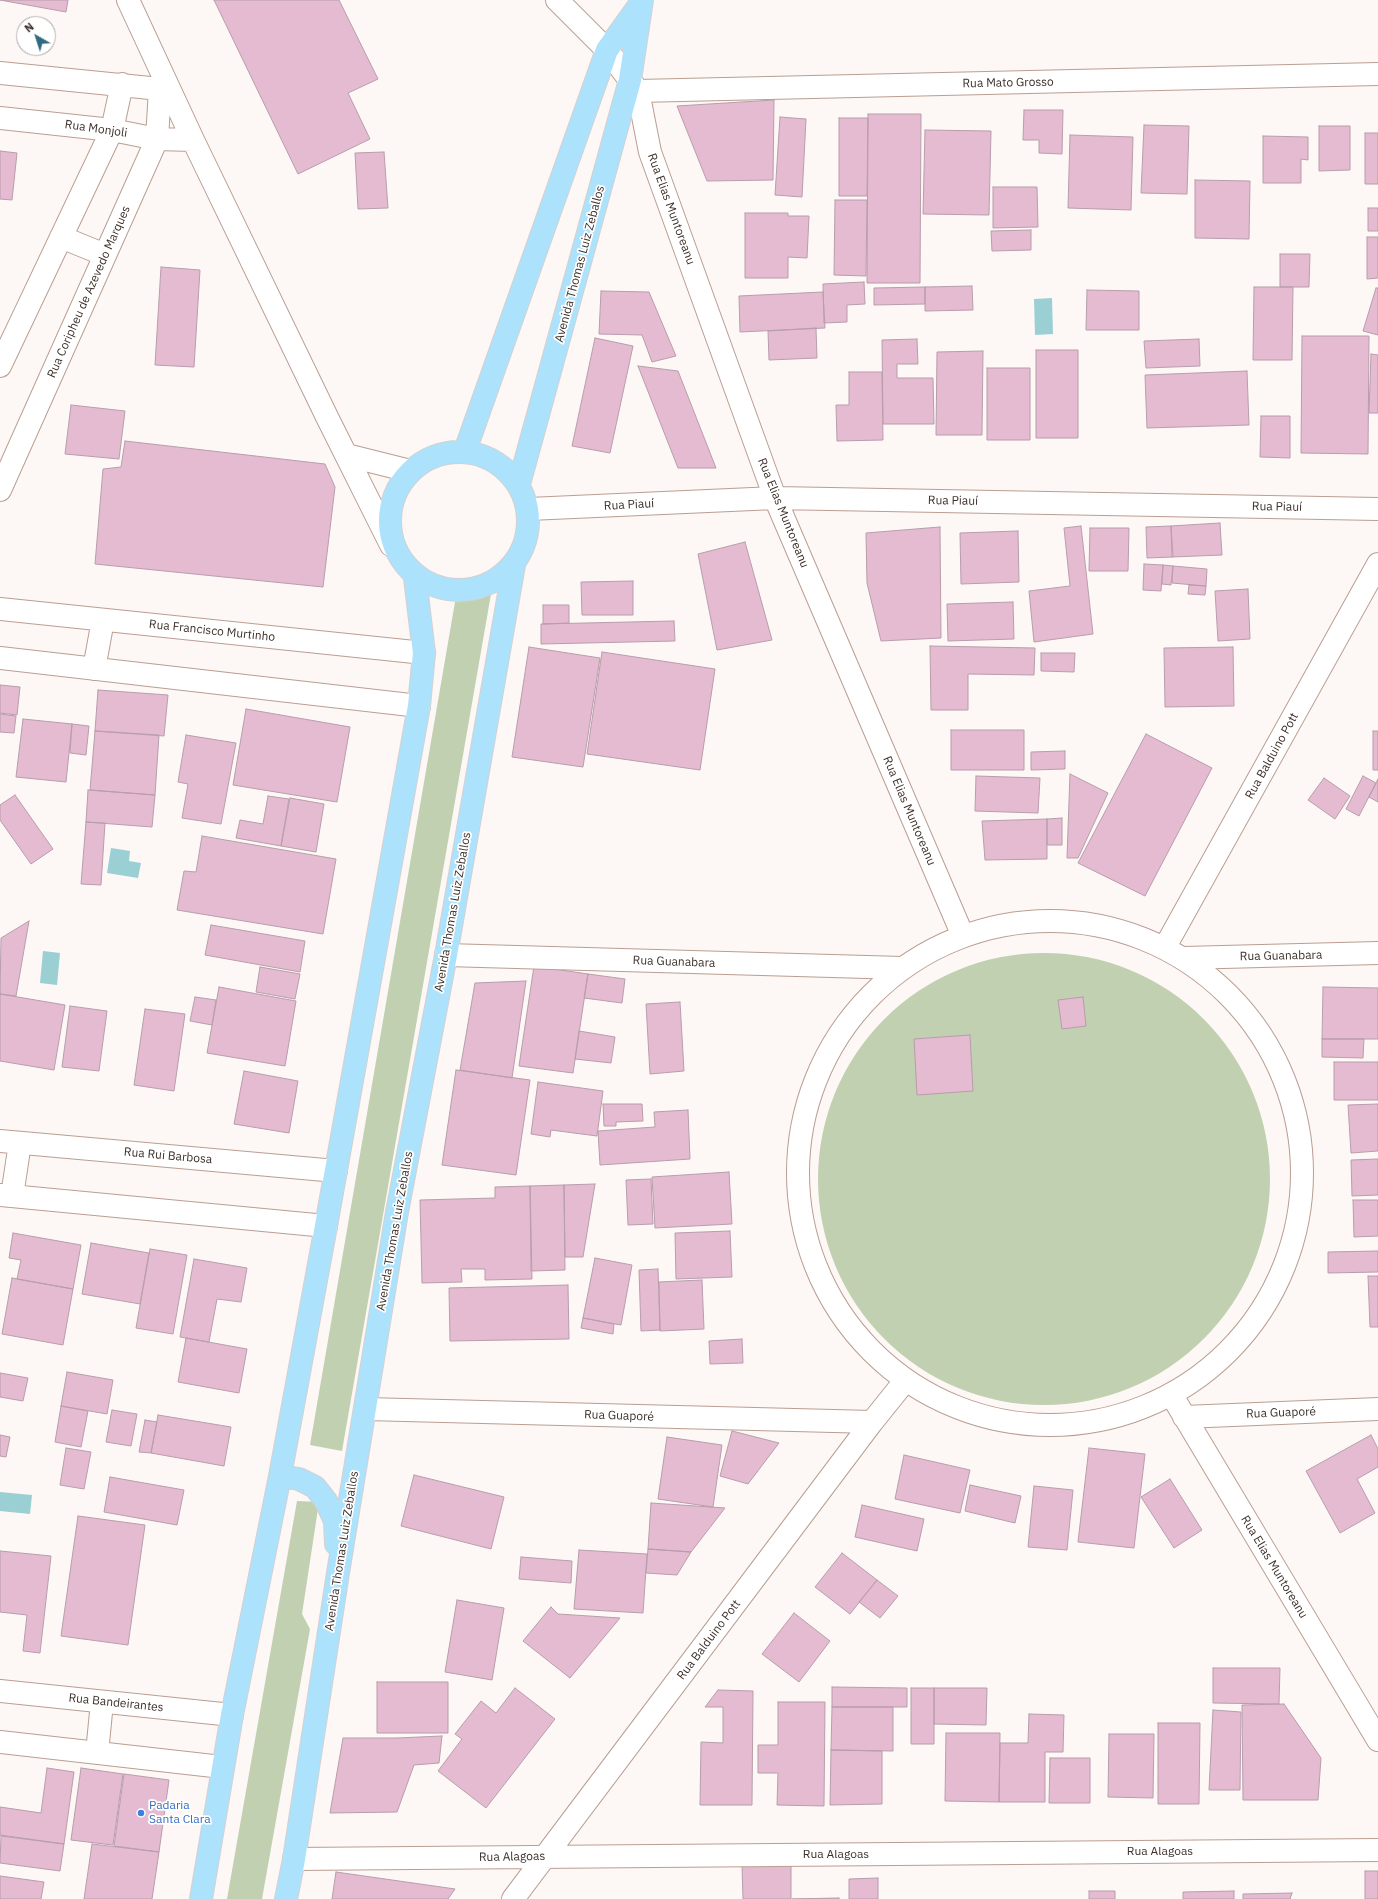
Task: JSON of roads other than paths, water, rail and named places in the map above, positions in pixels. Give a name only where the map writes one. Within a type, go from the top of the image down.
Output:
[{"type":"main road","points":[[466,451],[607,50],[641,2]]},
{"type":"main road","name":"Avenida Thomas Luiz Zeballos","points":[[519,484],[634,86],[641,2]]},
{"type":"main road","points":[[201,1899],[222,1767],[280,1476],[419,706],[424,653],[415,578],[392,545],[390,505],[410,471],[435,455],[466,451],[496,461],[519,484],[528,510],[527,538],[514,565],[485,587],[449,592],[415,578]]},
{"type":"main road","name":"Avenida Thomas Luiz Zeballos","points":[[286,1899],[294,1860],[338,1573],[398,1206],[446,955],[514,565]]},
{"type":"main road","points":[[280,1476],[299,1479],[315,1487],[326,1501],[335,1521],[338,1573]]},
{"type":"street","points":[[128,0],[165,90],[193,140],[346,455],[392,545]]},
{"type":"street","points":[[557,0],[607,50],[634,86]]},
{"type":"street","points":[[0,73],[122,84],[165,90]]},
{"type":"street","name":"Rua Mato Grosso","points":[[634,86],[1378,74]]},
{"type":"street","points":[[0,366],[112,130],[122,84]]},
{"type":"street","name":"Rua Elias Muntoreanu","points":[[634,86],[650,152],[775,498],[963,936]]},
{"type":"street","name":"Rua Coripheu de Azevedo Marques","points":[[0,490],[9,447],[105,255],[157,139],[165,90]]},
{"type":"street","name":"Rua Monjoli","points":[[0,118],[112,130],[157,139],[193,140]]},
{"type":"street","points":[[61,237],[105,255]]},
{"type":"street","points":[[346,455],[410,471]]},
{"type":"street","name":"Rua Piauí","points":[[528,510],[775,498],[1378,509]]},
{"type":"street","name":"Rua Balduino Pott","points":[[1165,947],[1378,564]]},
{"type":"street","name":"Rua Francisco Murtinho","points":[[0,610],[424,653]]},
{"type":"street","points":[[94,669],[103,620]]},
{"type":"street","points":[[0,658],[419,706]]},
{"type":"street","points":[[1065,920],[1117,929],[1165,947],[1184,958],[1222,987],[1254,1022],[1279,1063],[1295,1108],[1303,1155],[1301,1203],[1291,1249],[1272,1294],[1245,1333],[1216,1361],[1171,1394],[1128,1413],[1083,1423],[1036,1425],[990,1419],[946,1404],[905,1381],[865,1346],[833,1304],[810,1255],[799,1203],[798,1150],[809,1097],[831,1048],[862,1005],[902,968],[931,950],[963,936],[1013,923],[1065,920]]},
{"type":"street","name":"Rua Guanabara","points":[[1184,958],[1378,953]]},
{"type":"street","name":"Rua Guanabara","points":[[446,955],[902,968]]},
{"type":"street","points":[[10,1142],[6,1196],[326,1226]]},
{"type":"street","name":"Rua Rui Barbosa","points":[[10,1142],[336,1171]]},
{"type":"street","name":"Rua Balduino Pott","points":[[513,1899],[872,1422],[905,1381]]},
{"type":"street","name":"Rua Elias Muntoreanu","points":[[1171,1394],[1378,1740]]},
{"type":"street","name":"Rua Guaporé","points":[[366,1409],[872,1422]]},
{"type":"street","name":"Rua Guaporé","points":[[1184,1417],[1378,1409]]},
{"type":"street","name":"Rua Bandeirantes","points":[[0,1691],[232,1715]]},
{"type":"street","points":[[97,1753],[102,1702]]},
{"type":"street","points":[[0,1742],[222,1767]]},
{"type":"street","name":"Rua Alagoas","points":[[294,1860],[1378,1850]]},
{"type":"water","points":[[1052,298],[1053,334],[1035,335],[1034,299]]},
{"type":"water","points":[[111,848],[130,851],[129,861],[141,863],[138,878],[107,873]]},
{"type":"water","points":[[43,951],[60,953],[57,985],[40,983]]},
{"type":"water","points":[[0,1492],[32,1495],[30,1514],[0,1511]]},
{"type":"place","name":"Padaria Santa Clara","points":[[141,1813]]}]
